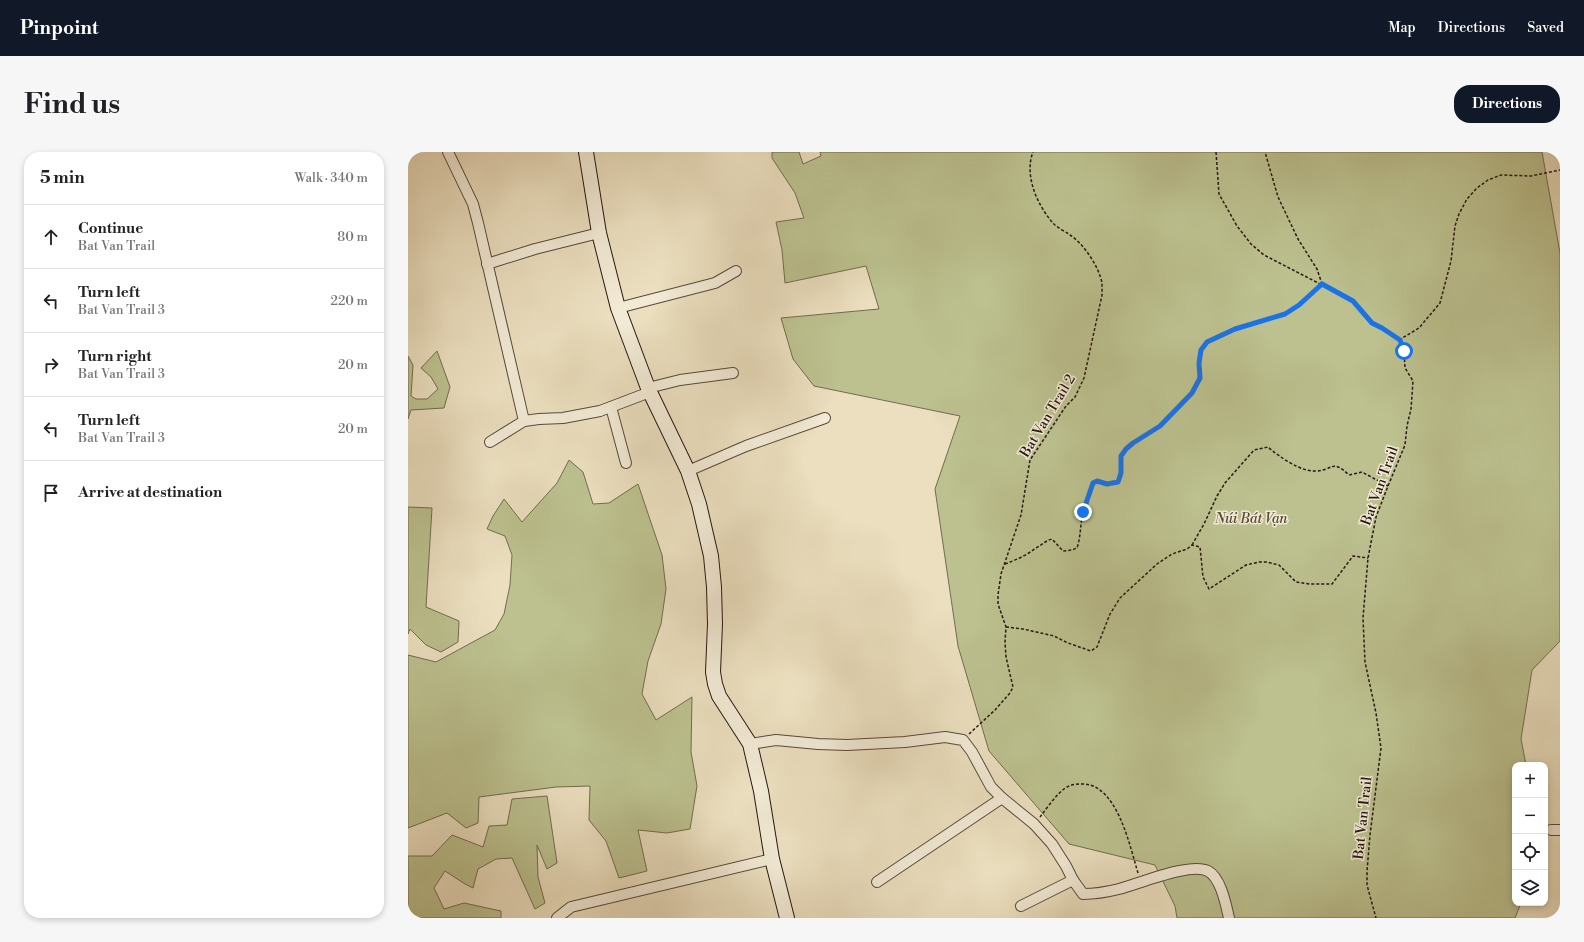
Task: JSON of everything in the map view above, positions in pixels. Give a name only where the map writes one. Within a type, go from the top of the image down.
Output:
[{"type":"main road","points":[[586,152],[599,233],[618,308],[649,390],[688,471],[699,504],[711,556],[714,587],[715,624],[712,672],[719,696],[750,744],[761,791],[772,859],[787,918]]},
{"type":"street","points":[[448,152],[473,204],[524,421]]},
{"type":"street","points":[[487,264],[535,249],[599,233]]},
{"type":"street","points":[[618,308],[715,283],[736,271]]},
{"type":"street","points":[[490,442],[524,421],[563,418],[600,411],[649,390],[680,380],[733,373]]},
{"type":"street","points":[[611,407],[626,463]]},
{"type":"street","points":[[688,471],[746,446],[825,418]]},
{"type":"street","points":[[750,744],[776,740],[847,745],[905,742],[945,737],[963,740],[972,752],[991,787],[1034,824],[1052,844],[1083,894],[1096,894],[1120,889],[1162,875],[1198,868],[1209,872],[1217,881],[1229,918]]},
{"type":"street","points":[[877,882],[1002,798]]},
{"type":"street","points":[[557,918],[571,907],[772,859]]},
{"type":"street","points":[[1021,906],[1073,880]]},
{"type":"path","name":"Bat Van Trail 2","points":[[963,740],[1010,693],[1012,687],[1006,657],[1006,627],[998,604],[998,595],[1004,564],[1022,514],[1030,460],[1066,406],[1074,397],[1084,378],[1102,295],[1102,283],[1091,259],[1085,250],[1071,235],[1052,223],[1037,198],[1033,188],[1030,169],[1033,152]]},
{"type":"path","points":[[1216,152],[1219,194],[1237,226],[1251,244],[1264,255],[1353,301],[1372,323],[1400,340],[1419,328],[1440,303],[1450,260],[1455,226],[1459,214],[1467,199],[1477,188],[1488,180],[1501,175],[1531,176],[1560,170]]},
{"type":"path","points":[[1264,152],[1278,197],[1298,239],[1317,269],[1322,284]]},
{"type":"path","points":[[1004,564],[1026,555],[1045,541],[1052,539],[1063,551],[1077,548],[1080,539],[1080,527],[1083,512],[1093,483],[1097,481],[1107,484],[1118,482],[1121,473],[1121,456],[1126,449],[1160,426],[1192,393],[1200,378],[1199,363],[1201,350],[1207,342],[1235,329],[1285,314],[1299,305],[1322,284]]},
{"type":"path","name":"Bat Van Trail","points":[[1376,918],[1367,885],[1367,871],[1370,834],[1381,748],[1376,713],[1365,662],[1363,633],[1368,558],[1376,517],[1405,445],[1407,426],[1411,410],[1413,381],[1405,368],[1404,351],[1400,340]]},
{"type":"path","points":[[1006,627],[1023,628],[1054,636],[1068,643],[1091,651],[1097,647],[1110,614],[1120,598],[1157,564],[1172,554],[1187,549],[1192,545],[1204,524],[1216,496],[1225,483],[1254,450],[1268,447],[1277,456],[1288,462],[1314,471],[1336,465],[1349,475],[1362,472],[1388,486]]},
{"type":"path","points":[[1192,545],[1200,547],[1203,577],[1209,589],[1246,565],[1259,562],[1279,565],[1296,582],[1310,584],[1332,584],[1353,556],[1368,558]]},
{"type":"path","points":[[1034,824],[1064,789],[1074,784],[1087,784],[1097,788],[1106,796],[1121,821],[1140,883]]},
{"type":"green space","name":"Núi Bát Vạn","points":[[772,152],[799,152],[803,164],[821,156],[820,152],[1542,152],[1560,253],[1560,641],[1532,670],[1521,739],[1525,762],[1512,762],[1512,906],[1520,906],[1515,918],[1177,918],[1175,906],[1155,865],[1069,844],[989,751],[958,646],[935,489],[960,416],[814,386],[793,359],[781,318],[879,309],[866,266],[785,283],[782,250],[776,222],[804,218],[795,193],[772,158]]},
{"type":"green space","points":[[437,351],[450,387],[444,408],[411,410],[408,419],[408,356],[413,365],[411,396],[416,399],[427,399],[438,389],[431,377],[421,368]]},
{"type":"green space","points":[[569,460],[583,472],[593,504],[609,503],[638,484],[662,555],[666,589],[661,624],[648,661],[642,694],[656,720],[692,697],[691,752],[697,786],[690,829],[667,833],[638,830],[647,871],[619,878],[606,841],[589,820],[590,786],[556,787],[479,797],[478,823],[466,828],[447,813],[408,828],[408,655],[436,662],[495,630],[504,614],[510,585],[512,555],[505,536],[487,529],[504,499],[522,522],[557,483]]},
{"type":"green space","points":[[408,507],[432,508],[426,607],[459,621],[458,642],[441,652],[426,645],[410,629],[408,634]]},
{"type":"green space","points":[[547,796],[557,863],[547,869],[537,845],[538,877],[545,903],[535,909],[512,858],[496,859],[478,869],[473,888],[445,871],[434,888],[444,909],[464,903],[501,911],[501,918],[408,918],[408,856],[432,856],[452,835],[483,847],[489,826],[507,825],[512,799]]},
{"type":"route","points":[[1083,512],[1093,483],[1097,481],[1107,484],[1118,482],[1121,473],[1121,456],[1126,449],[1160,426],[1192,393],[1200,378],[1199,363],[1201,350],[1207,342],[1222,334],[1285,314],[1299,305],[1322,284],[1353,301],[1372,323],[1400,340],[1404,351]]}]
